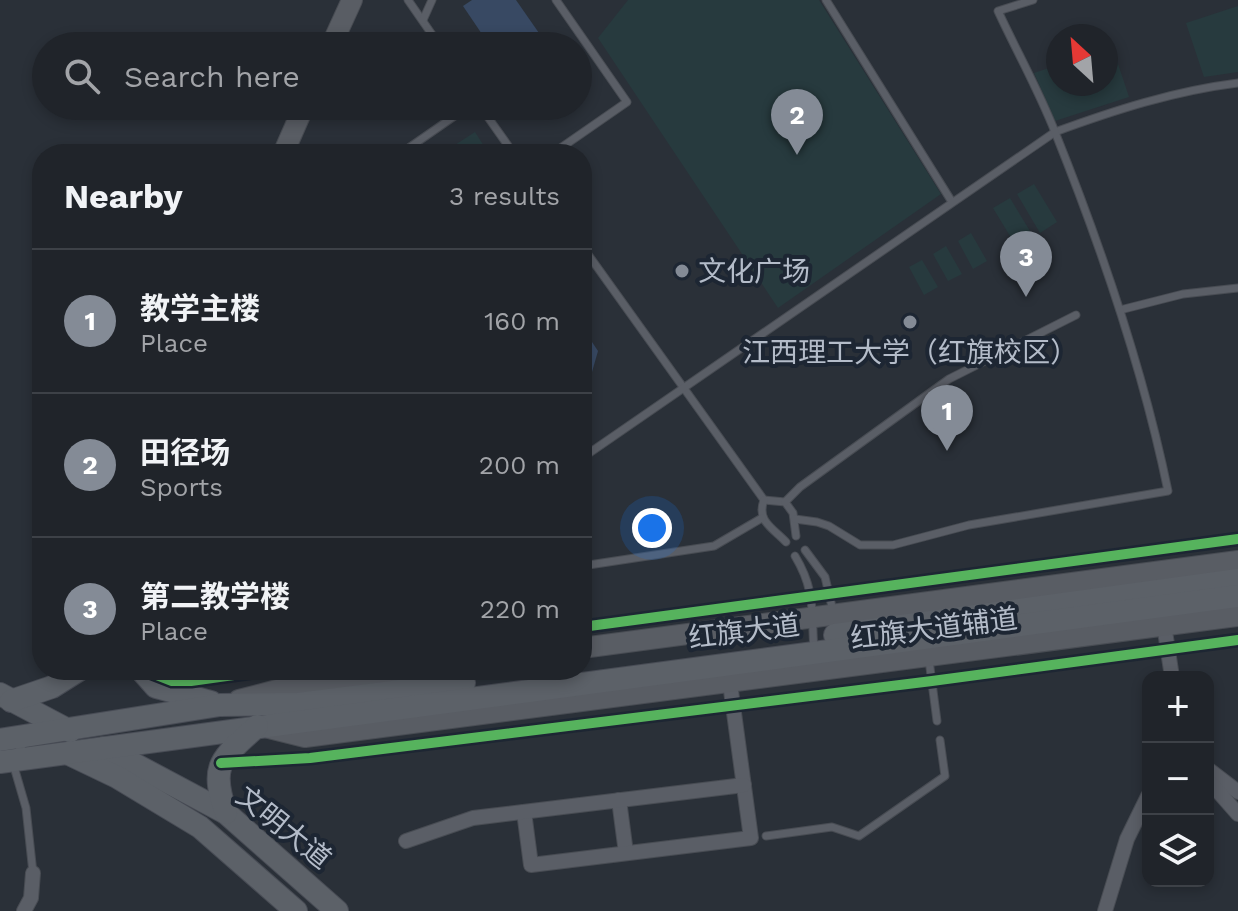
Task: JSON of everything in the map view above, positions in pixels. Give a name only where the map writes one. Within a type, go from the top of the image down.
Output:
[{"type":"main road","points":[[337,32],[352,0]]},
{"type":"main road","points":[[287,144],[298,120]]},
{"type":"main road","name":"红旗大道辅道","points":[[592,647],[824,634],[1238,561]]},
{"type":"main road","name":"红旗大道","points":[[592,667],[1238,580]]},
{"type":"main road","name":"红旗大道","points":[[6,761],[257,726],[729,673],[824,634],[927,647],[1163,616],[1238,596]]},
{"type":"main road","points":[[1163,616],[1238,616]]},
{"type":"main road","name":"红旗大道辅道","points":[[729,673],[927,647]]},
{"type":"main road","points":[[4,705],[63,680]]},
{"type":"main road","points":[[150,680],[156,687],[220,705],[296,685],[335,680]]},
{"type":"main road","points":[[0,740],[220,705],[298,704],[486,680]]},
{"type":"main road","name":"文明大道","points":[[4,705],[65,728],[226,813],[337,911]]},
{"type":"main road","name":"文明大道","points":[[4,705],[30,735],[117,777],[200,827],[296,911]]},
{"type":"main road","points":[[226,813],[217,787],[221,763],[257,726]]},
{"type":"street","points":[[1163,616],[1171,671]]},
{"type":"street","points":[[524,812],[531,865],[751,838],[729,673]]},
{"type":"street","points":[[1214,774],[1238,792]]},
{"type":"street","points":[[406,841],[473,818],[744,785]]},
{"type":"street","points":[[1214,787],[1238,814]]},
{"type":"street","points":[[619,800],[626,853]]},
{"type":"street","points":[[1105,911],[1127,839],[1142,808]]},
{"type":"street","points":[[24,911],[31,898],[33,873]]},
{"type":"lane","points":[[408,0],[431,32]]},
{"type":"lane","points":[[423,20],[432,0]]},
{"type":"lane","points":[[556,0],[578,32]]},
{"type":"lane","points":[[826,0],[952,202]]},
{"type":"lane","points":[[795,519],[829,526],[860,545],[893,545],[969,525],[1168,491],[1156,432],[1120,310],[1055,132],[998,11],[1033,0]]},
{"type":"lane","points":[[566,144],[627,102],[592,52]]},
{"type":"lane","points":[[592,451],[1055,132],[1130,104],[1197,88],[1238,83]]},
{"type":"lane","points":[[414,144],[449,120]]},
{"type":"lane","points":[[490,120],[507,144]]},
{"type":"lane","points":[[592,260],[764,500]]},
{"type":"lane","points":[[1120,310],[1183,294],[1238,288]]},
{"type":"lane","points":[[785,502],[812,478],[949,379],[1076,315]]},
{"type":"lane","points":[[764,500],[785,502],[795,519],[793,529],[796,536]]},
{"type":"lane","points":[[764,500],[760,511],[762,518],[786,542]]},
{"type":"lane","points":[[592,564],[714,546],[762,518]]},
{"type":"lane","points":[[805,550],[825,577],[824,634]]},
{"type":"lane","points":[[795,556],[806,575],[824,634]]},
{"type":"lane","points":[[927,647],[937,721]]},
{"type":"lane","points":[[30,735],[6,761],[26,808],[33,873],[38,886],[31,911]]},
{"type":"lane","points":[[766,836],[832,827],[859,836],[945,776],[940,740]]},
{"type":"green space","points":[[628,0],[819,0],[941,194],[778,308],[598,38]]},
{"type":"green space","points":[[1238,6],[1238,72],[1204,77],[1186,23]]},
{"type":"green space","points":[[1118,64],[1129,97],[1055,121],[1034,73],[1046,69],[1046,96],[1118,96]]},
{"type":"green space","points":[[475,132],[483,144],[456,144]]},
{"type":"green space","points":[[1034,184],[1057,222],[1040,233],[1017,194]]},
{"type":"green space","points":[[1010,198],[1033,236],[1016,246],[993,208]]},
{"type":"green space","points":[[971,233],[987,261],[973,269],[958,241]]},
{"type":"green space","points":[[946,246],[962,274],[948,281],[933,254]]},
{"type":"green space","points":[[922,260],[938,287],[924,295],[909,267]]},
{"type":"water","points":[[472,0],[516,0],[538,32],[481,32],[463,6]]},
{"type":"water","points":[[592,342],[598,351],[592,372]]},
{"type":"cycle path","points":[[592,626],[1238,539]]},
{"type":"cycle path","points":[[221,763],[310,758],[1238,640]]},
{"type":"cycle path","points":[[169,680],[198,680]]},
{"type":"place","name":"田径场","points":[[797,155]]},
{"type":"place","name":"文化广场","points":[[682,271]]},
{"type":"place","name":"第二教学楼","points":[[1026,297]]},
{"type":"place","name":"江西理工大学（红旗校区）","points":[[910,322]]},
{"type":"place","name":"教学主楼","points":[[947,451]]}]
